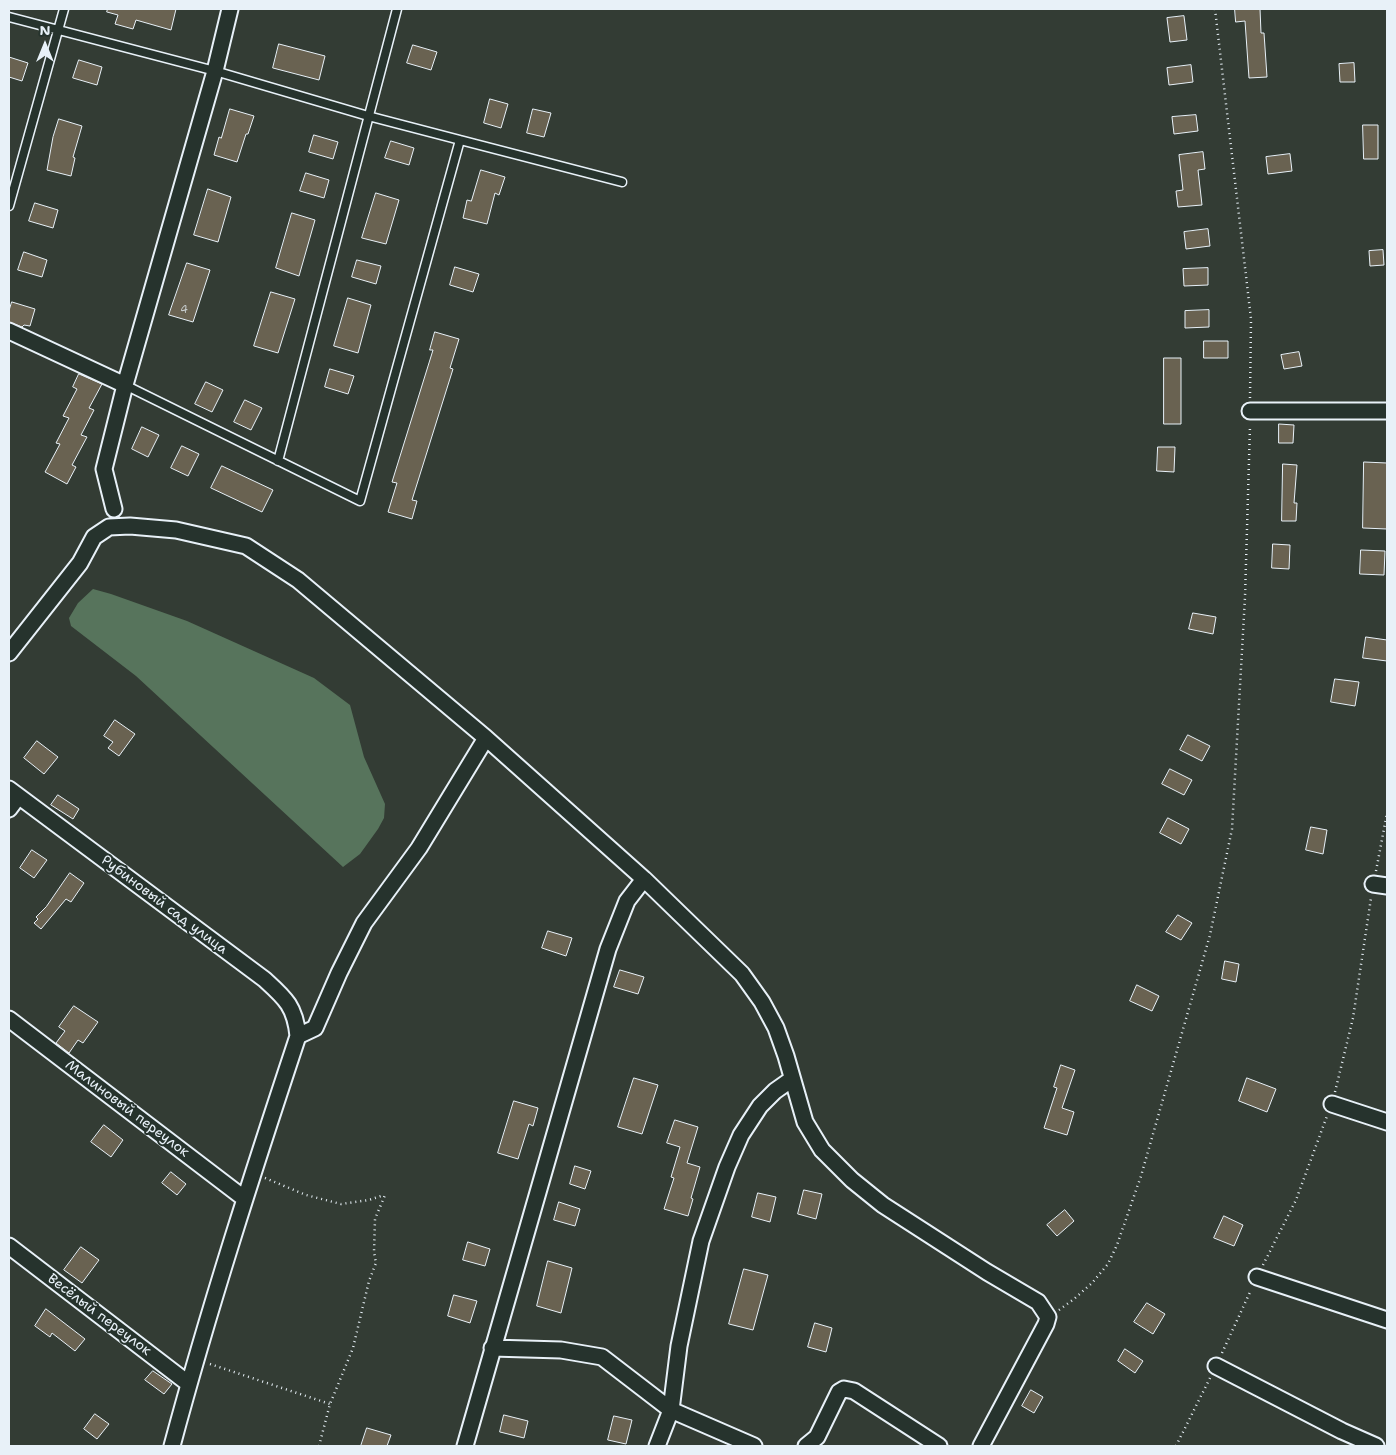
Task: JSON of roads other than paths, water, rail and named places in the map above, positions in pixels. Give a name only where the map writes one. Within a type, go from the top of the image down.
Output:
[{"type":"street","points":[[114,509],[104,469],[215,72],[230,9]]},
{"type":"street","points":[[9,331],[126,385]]},
{"type":"street","points":[[1250,411],[1387,411]]},
{"type":"street","points":[[9,653],[80,563],[94,537],[109,527],[176,530],[246,546],[298,580],[486,738],[644,879],[742,974],[762,1002],[776,1028],[805,1122],[822,1150],[852,1180],[883,1205],[987,1272],[1038,1302],[1048,1317],[981,1446]]},
{"type":"street","points":[[172,1446],[244,1199],[298,1036],[315,1028],[339,973],[364,923],[419,848],[486,738]]},
{"type":"street","points":[[9,809],[13,793]]},
{"type":"street","name":"Рубиновый сад улица","points":[[13,793],[264,979],[291,1005],[298,1036]]},
{"type":"street","points":[[465,1446],[608,949],[627,902],[644,879]]},
{"type":"street","name":"Малиновый переулок","points":[[9,1019],[244,1199]]},
{"type":"street","points":[[657,1446],[671,1410],[679,1346],[701,1241],[727,1167],[741,1135],[760,1106],[775,1091],[792,1079]]},
{"type":"street","points":[[1332,1104],[1387,1122]]},
{"type":"street","name":"Весёлый переулок","points":[[9,1246],[189,1384]]},
{"type":"street","points":[[1257,1277],[1387,1320]]},
{"type":"street","points":[[492,1348],[561,1350],[602,1357],[671,1410],[754,1446]]},
{"type":"street","points":[[1216,1366],[1342,1431],[1376,1446]]},
{"type":"street","points":[[806,1446],[817,1437],[839,1392],[844,1389],[854,1391],[939,1446]]},
{"type":"lane","points":[[9,206],[64,9]]},
{"type":"lane","points":[[278,461],[397,9]]},
{"type":"lane","points":[[9,17],[215,72],[368,116],[622,182]]},
{"type":"lane","points":[[126,385],[360,501],[460,140]]}]
